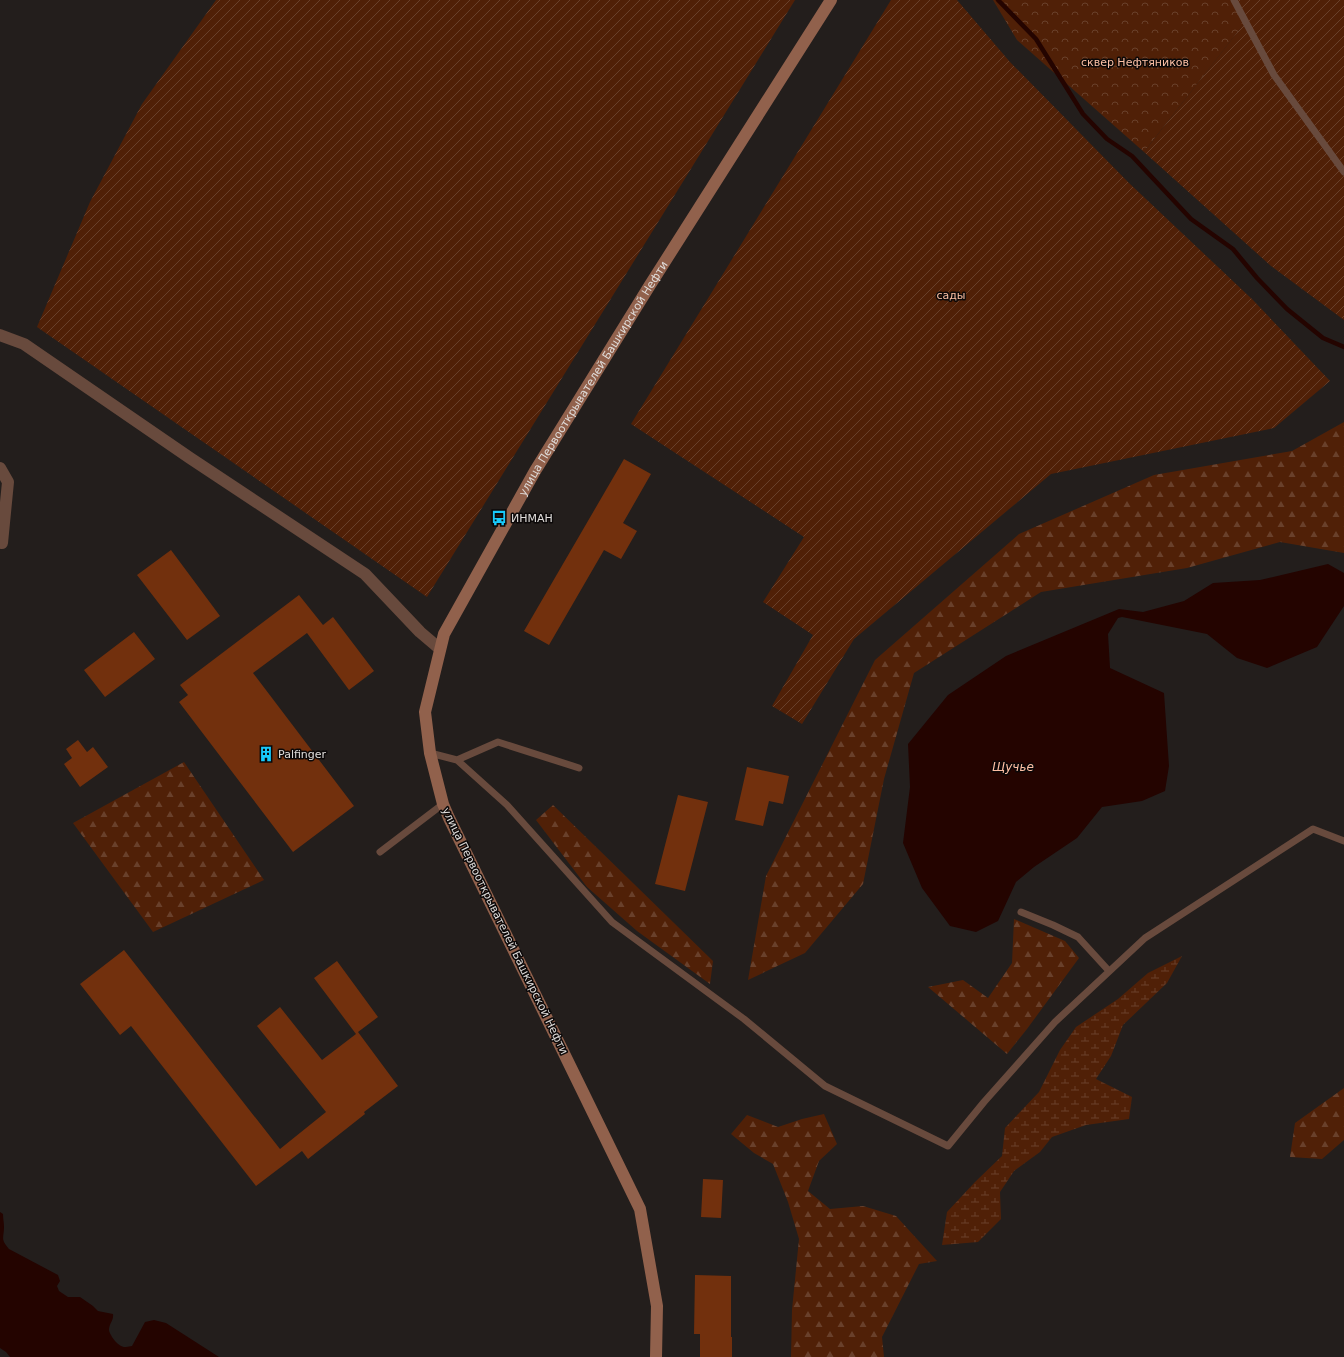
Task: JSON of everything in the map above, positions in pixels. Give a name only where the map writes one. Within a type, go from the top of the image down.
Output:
[{"type":"street","name":"улица Первооткрывателей Башкирской Нефти","points":[[656,1357],[657,1306],[640,1209],[449,818],[443,804],[430,753],[425,712],[444,634],[535,471],[650,285],[831,0]]},
{"type":"street","points":[[0,335],[24,344],[190,458],[365,574],[420,632],[440,649]]},
{"type":"street","points":[[0,468],[8,482],[2,543]]},
{"type":"lane","points":[[1234,0],[1274,75],[1344,172]]},
{"type":"lane","points":[[457,760],[498,742],[578,768]]},
{"type":"lane","points":[[430,753],[457,760],[507,805],[612,922],[744,1019],[825,1086],[948,1146],[984,1102],[1055,1022],[1145,938],[1313,829],[1344,841]]},
{"type":"lane","points":[[380,852],[443,804]]},
{"type":"lane","points":[[1021,912],[1078,937],[1109,971]]},
{"type":"green space","points":[[216,0],[795,0],[427,597],[37,327],[90,202],[142,104]]},
{"type":"green space","name":"сады","points":[[891,0],[957,0],[1010,62],[1129,183],[1253,300],[1330,381],[1274,428],[1051,474],[854,639],[802,724],[772,706],[813,635],[763,602],[804,537],[631,424]]},
{"type":"green space","name":"сквер Нефтяников","points":[[993,0],[1235,0],[1247,20],[1144,152],[1017,40]]},
{"type":"green space","points":[[1235,0],[1344,0],[1344,320],[1271,266],[1144,152],[1246,21]]},
{"type":"green space","points":[[1344,422],[1344,553],[1280,542],[1187,568],[1041,592],[914,673],[884,779],[863,884],[805,953],[748,980],[766,876],[875,660],[1019,534],[1154,475],[1292,451]]},
{"type":"green space","points":[[184,762],[264,880],[153,932],[73,823]]},
{"type":"green space","points":[[553,805],[713,961],[710,984],[637,931],[587,887],[536,820]]},
{"type":"green space","points":[[1014,919],[1065,941],[1079,958],[1007,1054],[928,987],[963,980],[988,998],[1012,963]]},
{"type":"green space","points":[[1182,956],[1167,983],[1123,1025],[1111,1056],[1096,1079],[1132,1097],[1129,1119],[1086,1125],[1052,1137],[1040,1152],[1014,1171],[1000,1192],[1001,1219],[978,1242],[942,1245],[947,1212],[1002,1156],[1005,1128],[1039,1092],[1060,1050],[1076,1027],[1118,999],[1148,973]]},
{"type":"green space","points":[[1344,1088],[1344,1140],[1322,1159],[1290,1157],[1295,1123]]},
{"type":"green space","points":[[824,1114],[837,1144],[819,1161],[808,1191],[830,1209],[863,1206],[896,1216],[937,1261],[919,1264],[882,1337],[884,1357],[791,1357],[792,1310],[799,1239],[788,1202],[773,1164],[754,1153],[731,1134],[747,1115],[778,1127]]},
{"type":"water","name":"Щучье","points":[[1328,564],[1344,573],[1344,606],[1317,647],[1267,668],[1237,658],[1207,634],[1122,617],[1118,618],[1108,634],[1110,668],[1164,693],[1169,766],[1165,791],[1142,801],[1102,807],[1077,838],[1034,867],[1016,882],[998,921],[976,932],[950,926],[922,888],[903,843],[910,787],[908,744],[948,695],[1006,656],[1119,609],[1143,612],[1184,601],[1213,583],[1260,580]]},
{"type":"water","points":[[0,1212],[3,1214],[3,1241],[6,1246],[58,1275],[60,1281],[57,1286],[59,1291],[68,1297],[80,1297],[98,1311],[113,1314],[109,1330],[113,1338],[121,1346],[132,1346],[145,1322],[154,1320],[166,1323],[219,1357],[10,1357],[0,1348]]},
{"type":"building","points":[[624,459],[651,474],[623,523],[637,531],[621,559],[604,550],[549,645],[524,631]]},
{"type":"building","points":[[171,550],[220,616],[187,640],[137,575]]},
{"type":"building","name":"Palfinger","points":[[299,595],[323,625],[333,617],[374,671],[349,690],[307,633],[253,673],[354,806],[293,852],[179,702],[188,695],[180,685]]},
{"type":"building","points":[[134,632],[155,659],[105,697],[84,670]]},
{"type":"building","points":[[78,740],[87,752],[93,747],[108,767],[80,787],[64,764],[72,758],[66,749]]},
{"type":"building","points":[[747,767],[789,776],[783,804],[769,801],[763,826],[735,820]]},
{"type":"building","points":[[678,795],[708,802],[685,891],[655,884]]},
{"type":"building","points":[[124,950],[280,1149],[326,1112],[257,1026],[280,1007],[322,1060],[356,1034],[314,978],[337,961],[378,1017],[358,1032],[398,1086],[364,1112],[365,1114],[308,1159],[302,1151],[256,1186],[131,1026],[120,1035],[80,984]]},
{"type":"building","points":[[703,1179],[723,1180],[721,1218],[701,1217]]},
{"type":"building","points":[[695,1275],[731,1276],[732,1357],[700,1357],[700,1334],[694,1334]]},
{"type":"waterway","points":[[998,0],[1036,39],[1083,114],[1107,139],[1132,156],[1191,219],[1233,249],[1257,278],[1287,309],[1323,338],[1344,347]]},
{"type":"place","name":"ИНМАН","points":[[499,518]]},
{"type":"place","name":"Palfinger","points":[[266,754]]}]
